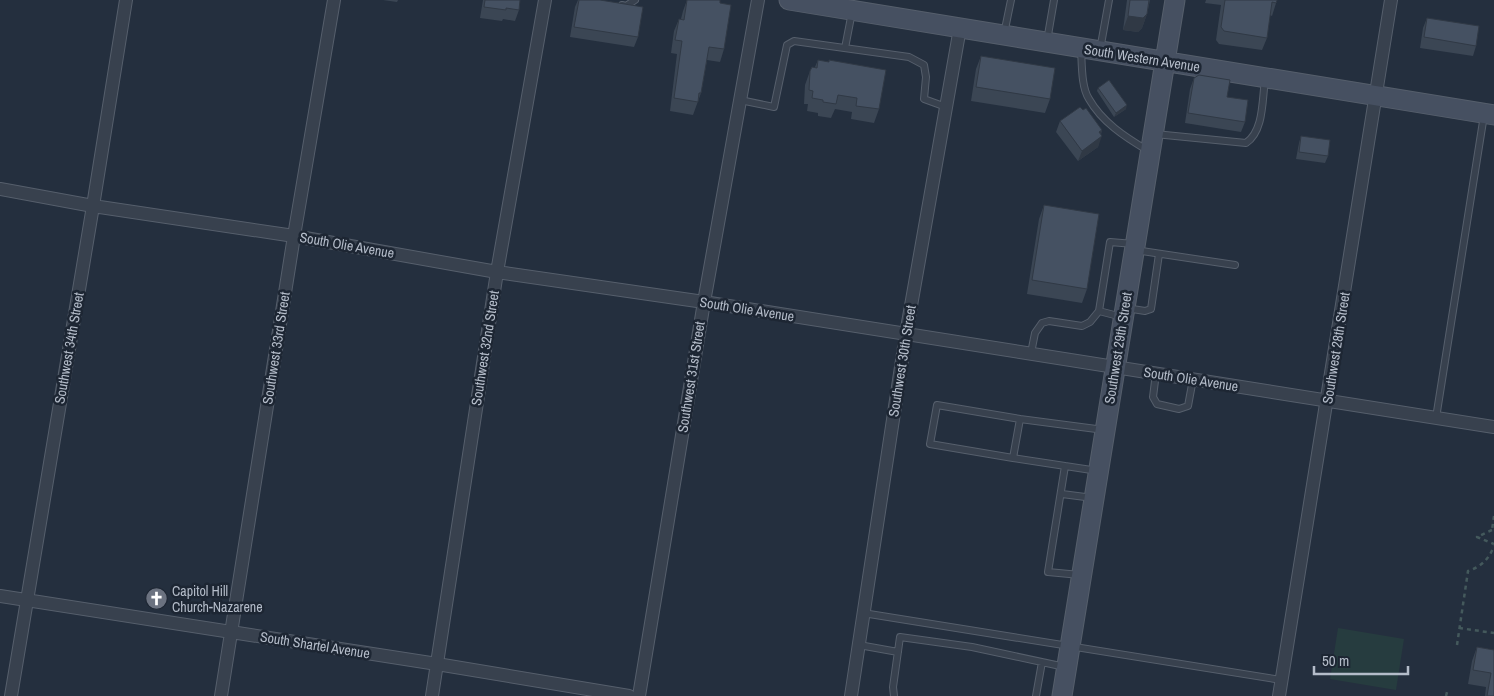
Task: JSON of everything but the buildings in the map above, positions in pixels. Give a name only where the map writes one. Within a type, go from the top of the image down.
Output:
[{"type":"main road","name":"South Western Avenue","points":[[790,0],[1489,114]]},
{"type":"main road","name":"Southwest 29th Street","points":[[1062,696],[1174,0]]},
{"type":"street","name":"Southwest 34th Street","points":[[11,696],[126,0]]},
{"type":"street","name":"Southwest 33rd Street","points":[[221,696],[294,236],[334,0]]},
{"type":"street","name":"Southwest 32nd Street","points":[[432,696],[497,272],[544,0]]},
{"type":"street","name":"Southwest 31st Street","points":[[639,696],[704,302],[758,0]]},
{"type":"street","name":"Southwest 28th Street","points":[[1279,696],[1391,0]]},
{"type":"street","name":"Southwest 30th Street","points":[[851,696],[906,334],[960,28]]},
{"type":"street","name":"South Olie Avenue","points":[[0,189],[93,206],[294,236],[497,272],[704,302],[1494,427]]},
{"type":"street","name":"South Shartel Avenue","points":[[0,596],[629,696]]},
{"type":"lane","points":[[617,4],[626,6],[635,0]]},
{"type":"lane","points":[[1004,35],[1010,0]]},
{"type":"lane","points":[[1046,42],[1054,0]]},
{"type":"lane","points":[[1100,51],[1108,0]]},
{"type":"lane","points":[[846,48],[852,10]]},
{"type":"lane","points":[[740,100],[774,108],[788,45],[794,41],[909,57],[924,65],[926,77],[924,99],[946,107]]},
{"type":"lane","points":[[1081,48],[1083,77],[1088,98],[1112,127],[1150,152]]},
{"type":"lane","points":[[1153,133],[1246,143],[1253,138],[1258,126],[1265,78]]},
{"type":"lane","points":[[1436,418],[1489,114]]},
{"type":"lane","points":[[1031,354],[1035,333],[1042,323],[1049,321],[1082,326],[1090,322],[1099,311],[1110,242],[1159,254],[1235,266]]},
{"type":"lane","points":[[1099,311],[1124,312],[1151,309],[1159,254]]},
{"type":"lane","points":[[1156,373],[1153,397],[1157,404],[1179,409],[1188,406],[1193,379]]},
{"type":"lane","points":[[1098,471],[930,444],[937,405],[1020,419],[1105,430]]},
{"type":"lane","points":[[1013,458],[1020,419]]},
{"type":"lane","points":[[1065,466],[1048,572],[1081,576]]},
{"type":"lane","points":[[1062,494],[1094,498]]},
{"type":"lane","points":[[864,613],[1282,680]]},
{"type":"lane","points":[[894,696],[893,687],[900,637],[972,647],[1066,667]]},
{"type":"lane","points":[[859,645],[898,652]]},
{"type":"lane","points":[[1036,696],[1042,662]]},
{"type":"path","points":[[1457,645],[1468,570],[1477,568],[1483,563],[1494,545],[1477,537],[1493,530],[1494,516]]},
{"type":"path","points":[[1460,628],[1494,634]]},
{"type":"path","points":[[1446,696],[1447,692]]},
{"type":"green space","points":[[1338,628],[1404,639],[1396,690],[1330,679]]},
{"type":"place","name":"Capitol Hill Church-Nazarene","points":[[156,599]]}]
